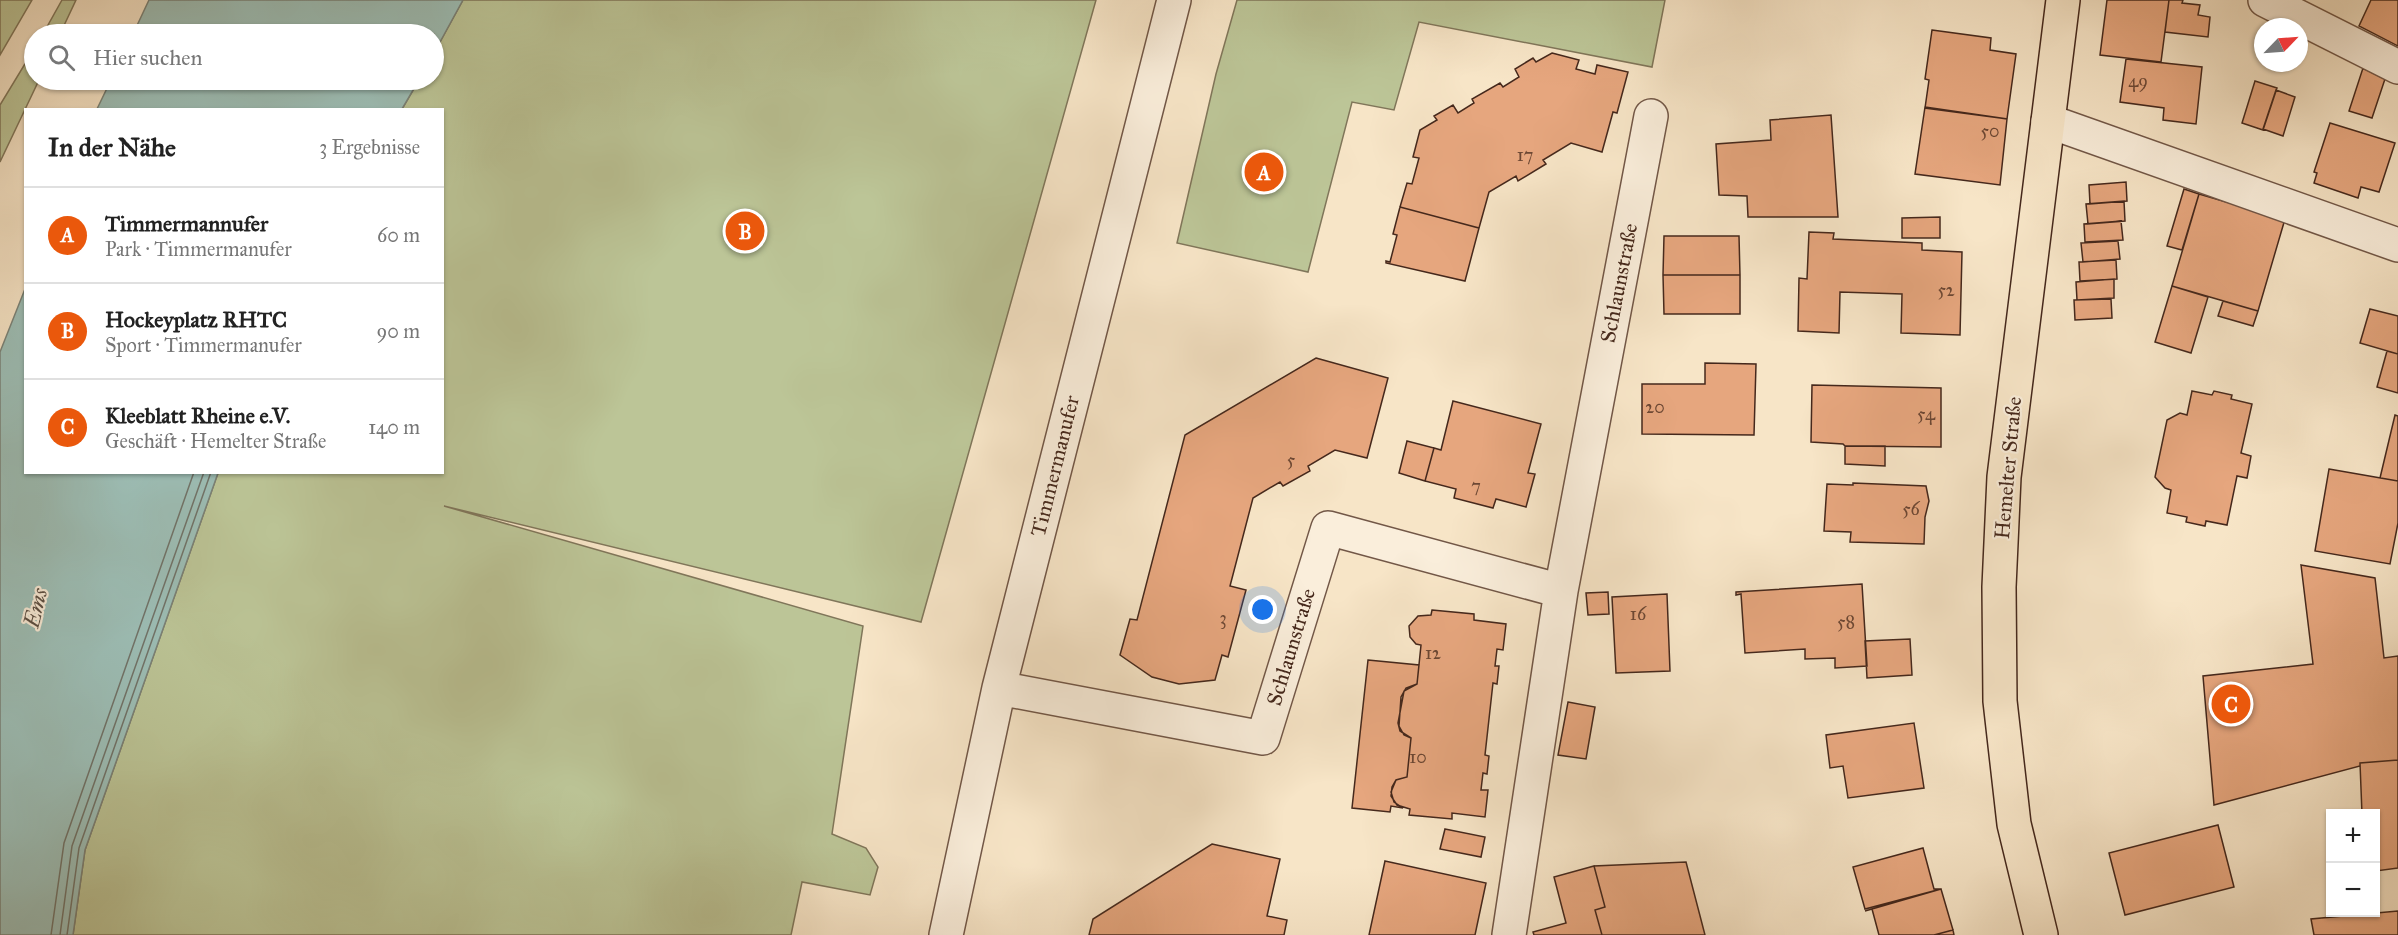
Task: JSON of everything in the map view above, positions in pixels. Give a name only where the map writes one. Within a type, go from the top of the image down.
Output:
[{"type":"main road","name":"Hemelter Straße","points":[[2041,935],[2014,824],[2000,701],[1999,587],[2004,477],[2063,0]]},
{"type":"street","name":"Timmermanufer","points":[[946,935],[999,688],[1174,0]]},
{"type":"street","points":[[2265,0],[2398,67]]},
{"type":"street","name":"Schlaunstraße","points":[[1509,935],[1561,591],[1650,116]]},
{"type":"street","points":[[2048,121],[2398,245]]},
{"type":"street","name":"Schlaunstraße","points":[[999,688],[1263,738],[1328,528],[1561,591]]},
{"type":"green space","points":[[0,0],[32,0],[0,55]]},
{"type":"green space","points":[[62,0],[76,0],[65,24],[49,24]]},
{"type":"green space","points":[[463,0],[1096,0],[921,622],[444,506],[863,626],[832,834],[866,848],[878,867],[870,895],[802,882],[791,935],[73,935],[85,850],[218,474],[444,474],[444,108],[403,108],[413,90],[444,90],[444,35]]},
{"type":"green space","points":[[1237,0],[1665,0],[1652,67],[1419,22],[1394,110],[1352,102],[1308,272],[1177,243],[1216,74]]},
{"type":"green space","points":[[24,65],[24,90],[34,90],[0,162],[0,105]]},
{"type":"water","points":[[149,0],[463,0],[444,35],[444,24],[138,24]]},
{"type":"water","points":[[106,90],[413,90],[403,108],[97,108]]},
{"type":"water","name":"Ems","points":[[24,292],[24,474],[218,474],[85,850],[73,935],[0,935],[0,352]]},
{"type":"building","points":[[2107,0],[2169,0],[2161,62],[2100,55]]},
{"type":"building","points":[[2169,0],[2183,0],[2182,3],[2200,5],[2198,15],[2210,17],[2208,37],[2165,32]]},
{"type":"building","points":[[2371,0],[2398,0],[2398,46],[2359,26]]},
{"type":"building","points":[[1932,30],[1991,38],[1990,50],[2016,54],[2007,119],[1925,108],[1929,80],[1925,79]]},
{"type":"building","points":[[1552,53],[1579,60],[1576,69],[1595,74],[1597,65],[1628,72],[1617,113],[1613,112],[1602,152],[1571,143],[1543,160],[1546,164],[1518,181],[1516,176],[1489,192],[1479,228],[1400,207],[1407,183],[1412,184],[1419,158],[1413,157],[1420,130],[1437,120],[1434,116],[1453,105],[1458,113],[1474,103],[1472,99],[1500,83],[1503,87],[1519,77],[1515,69],[1533,58],[1536,62]]},
{"type":"building","points":[[2126,59],[2202,67],[2196,124],[2163,120],[2164,108],[2120,102]]},
{"type":"building","points":[[2363,68],[2385,79],[2372,118],[2349,111]]},
{"type":"building","points":[[2255,81],[2277,88],[2263,130],[2242,123]]},
{"type":"building","points":[[2276,90],[2295,97],[2283,136],[2263,129]]},
{"type":"building","points":[[1925,107],[2007,119],[2000,185],[1915,174]]},
{"type":"building","points":[[1831,115],[1838,217],[1748,217],[1747,196],[1719,195],[1716,144],[1771,140],[1770,120]]},
{"type":"building","points":[[2330,123],[2395,143],[2379,192],[2361,187],[2358,198],[2314,183],[2317,173],[2314,172]]},
{"type":"building","points":[[2126,182],[2127,201],[2090,204],[2089,185]]},
{"type":"building","points":[[2184,189],[2199,194],[2182,250],[2167,246]]},
{"type":"building","points":[[2199,194],[2285,219],[2258,311],[2172,286]]},
{"type":"building","points":[[2124,201],[2125,221],[2088,224],[2086,204]]},
{"type":"building","points":[[1400,207],[1479,228],[1465,281],[1386,263],[1386,261],[1390,262],[1397,235],[1393,234]]},
{"type":"building","points":[[1940,217],[1940,238],[1902,238],[1902,218]]},
{"type":"building","points":[[2121,221],[2123,240],[2085,242],[2084,224]]},
{"type":"building","points":[[1809,232],[1834,233],[1833,239],[1922,243],[1922,250],[1962,252],[1960,335],[1901,333],[1902,294],[1840,292],[1839,333],[1798,331],[1799,278],[1807,279]]},
{"type":"building","points":[[1664,236],[1739,236],[1740,275],[1663,275]]},
{"type":"building","points":[[2118,241],[2120,259],[2083,262],[2081,243]]},
{"type":"building","points":[[2116,260],[2117,279],[2080,281],[2079,262]]},
{"type":"building","points":[[1663,275],[1740,275],[1740,314],[1664,314]]},
{"type":"building","points":[[2114,279],[2114,298],[2077,300],[2076,282]]},
{"type":"building","points":[[2172,286],[2208,297],[2191,353],[2155,342]]},
{"type":"building","points":[[2111,299],[2112,318],[2075,320],[2074,300]]},
{"type":"building","points":[[2223,301],[2258,311],[2253,326],[2218,316]]},
{"type":"building","points":[[2370,309],[2398,316],[2398,354],[2360,343]]},
{"type":"building","points":[[2387,351],[2398,354],[2398,393],[2377,387]]},
{"type":"building","points":[[1316,358],[1388,378],[1367,458],[1335,450],[1308,466],[1310,471],[1283,486],[1280,482],[1253,498],[1230,586],[1246,590],[1228,657],[1222,655],[1215,680],[1179,684],[1152,677],[1120,655],[1130,619],[1137,620],[1185,435]]},
{"type":"building","points":[[1705,363],[1756,364],[1754,435],[1642,434],[1642,384],[1705,384]]},
{"type":"building","points":[[1812,385],[1941,388],[1941,447],[1845,446],[1811,442]]},
{"type":"building","points":[[2192,391],[2212,395],[2214,391],[2232,395],[2231,399],[2252,404],[2241,453],[2251,456],[2247,478],[2237,476],[2227,525],[2206,521],[2205,526],[2186,522],[2187,517],[2167,513],[2171,490],[2165,488],[2155,477],[2167,420],[2180,413],[2187,415]]},
{"type":"building","points":[[1453,401],[1541,424],[1528,473],[1535,474],[1526,507],[1496,499],[1493,508],[1454,498],[1456,489],[1425,481],[1434,448],[1441,450]]},
{"type":"building","points":[[2395,415],[2398,416],[2398,481],[2380,478]]},
{"type":"building","points":[[1407,441],[1434,448],[1425,481],[1399,473]]},
{"type":"building","points":[[1845,446],[1885,446],[1885,466],[1845,464]]},
{"type":"building","points":[[2329,469],[2398,481],[2398,523],[2390,564],[2315,551]]},
{"type":"building","points":[[1853,483],[1926,486],[1929,501],[1925,517],[1924,544],[1850,542],[1851,532],[1824,531],[1827,484],[1853,485]]},
{"type":"building","points":[[2301,565],[2375,578],[2384,658],[2398,656],[2398,760],[2360,763],[2360,766],[2214,805],[2203,676],[2313,664]]},
{"type":"building","points":[[1862,584],[1867,666],[1835,668],[1835,658],[1805,659],[1805,649],[1745,653],[1741,594],[1736,595],[1736,592]]},
{"type":"building","points":[[1608,592],[1609,614],[1588,615],[1586,593]]},
{"type":"building","points":[[1667,594],[1670,671],[1616,673],[1612,597]]},
{"type":"building","points":[[1432,610],[1474,614],[1474,620],[1506,624],[1503,650],[1497,649],[1495,666],[1499,666],[1497,684],[1493,683],[1485,755],[1489,756],[1487,774],[1483,773],[1481,790],[1488,790],[1485,817],[1452,813],[1452,819],[1409,815],[1410,809],[1397,805],[1391,796],[1396,780],[1407,777],[1411,738],[1400,731],[1398,723],[1404,691],[1417,684],[1421,645],[1416,644],[1410,637],[1409,626],[1418,616],[1431,615]]},
{"type":"building","points":[[1910,639],[1912,675],[1867,678],[1865,641]]},
{"type":"building","points":[[1368,660],[1419,665],[1417,684],[1406,688],[1401,697],[1399,726],[1404,735],[1411,738],[1407,777],[1396,780],[1391,792],[1394,802],[1403,808],[1391,806],[1390,812],[1352,808]]},
{"type":"building","points":[[1568,702],[1595,707],[1586,759],[1558,755]]},
{"type":"building","points":[[1914,723],[1924,788],[1848,798],[1843,766],[1830,768],[1826,735]]},
{"type":"building","points":[[2398,760],[2398,868],[2380,870],[2380,809],[2362,809],[2360,763]]},
{"type":"building","points":[[2218,825],[2234,887],[2125,915],[2109,853]]},
{"type":"building","points":[[1445,829],[1485,837],[1481,857],[1440,849]]},
{"type":"building","points":[[1212,844],[1280,859],[1267,916],[1287,920],[1284,935],[1089,935],[1093,919]]},
{"type":"building","points":[[1923,848],[1934,889],[1941,889],[1865,909],[1853,867]]},
{"type":"building","points":[[1385,861],[1486,883],[1475,935],[1369,935]]},
{"type":"building","points":[[1686,862],[1705,935],[1602,935],[1595,910],[1605,907],[1594,866]]},
{"type":"building","points":[[1594,866],[1605,907],[1595,910],[1602,935],[1534,935],[1533,932],[1566,923],[1554,877]]},
{"type":"building","points":[[1941,889],[1953,930],[1934,935],[1879,935],[1872,909],[1865,911]]},
{"type":"building","points":[[2398,911],[2398,935],[2314,935],[2311,919],[2380,917],[2380,913]]},
{"type":"building","points":[[1953,930],[1954,935],[1934,935]]},
{"type":"place","name":"Timmermannufer","points":[[1264,172]]},
{"type":"place","name":"Hockeyplatz RHTC","points":[[745,231]]},
{"type":"place","name":"Kleeblatt Rheine e.V.","points":[[2231,704]]}]
